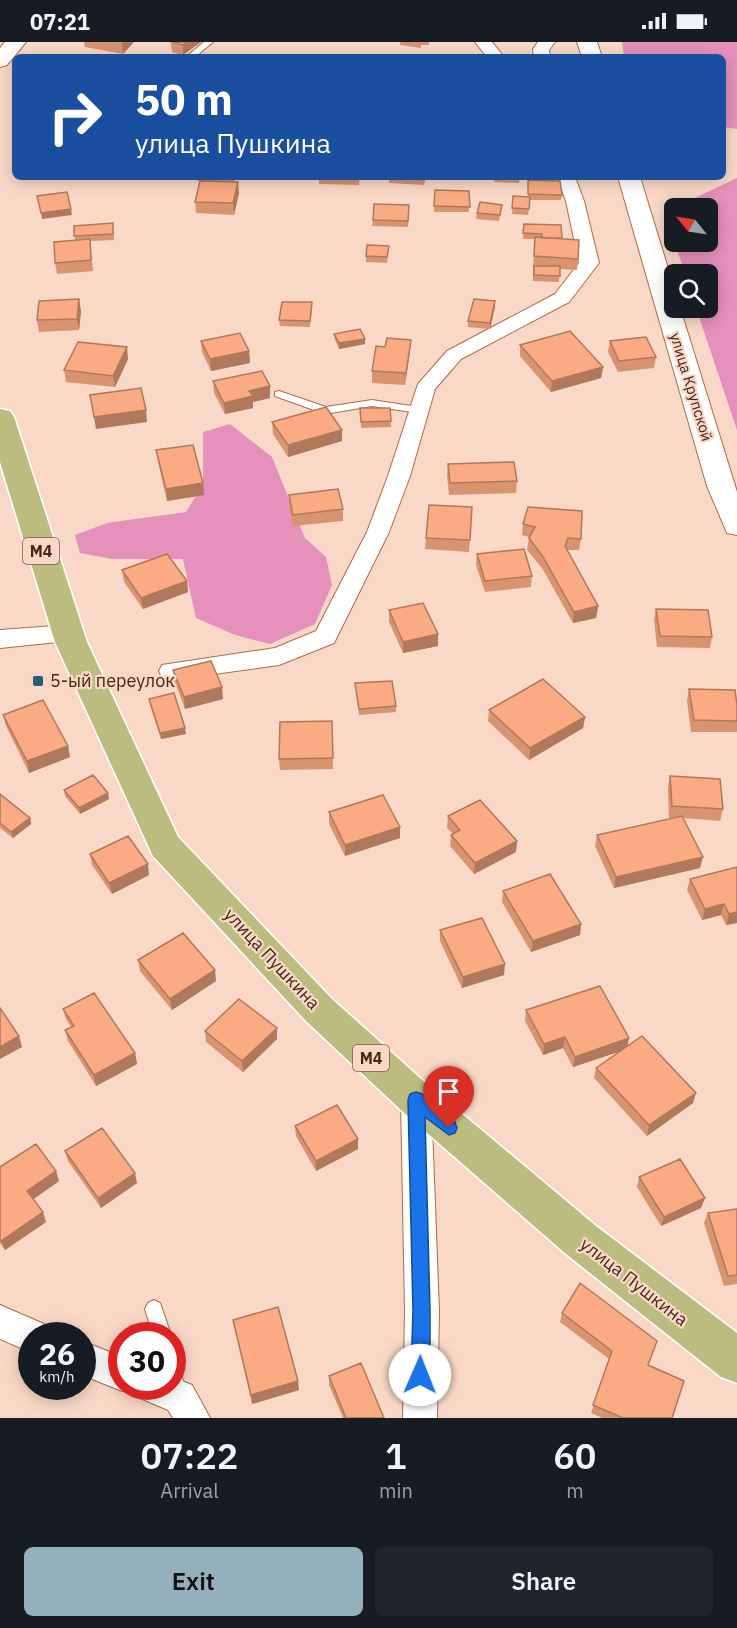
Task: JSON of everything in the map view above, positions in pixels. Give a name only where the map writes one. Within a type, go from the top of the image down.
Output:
[{"type":"highway","name":"улица Пушкина","points":[[0,417],[68,634],[165,846],[319,1010],[416,1100],[581,1240],[737,1361]]},
{"type":"street","points":[[0,61],[16,42]]},
{"type":"street","points":[[483,42],[493,54]]},
{"type":"street","points":[[171,671],[279,656],[325,637],[378,532],[399,476],[425,388],[454,355],[562,298],[589,263],[567,180]]},
{"type":"street","name":"улица Крупской","points":[[630,180],[721,486],[737,526]]},
{"type":"street","points":[[0,639],[68,634]]},
{"type":"street","points":[[416,1100],[422,1311],[420,1418]]},
{"type":"street","points":[[0,1322],[18,1330]]},
{"type":"lane","points":[[194,54],[209,42]]},
{"type":"lane","points":[[279,394],[325,411],[372,403],[418,410]]},
{"type":"lane","points":[[154,1309],[158,1322]]},
{"type":"shaded area","points":[[622,42],[737,42],[737,129],[726,127],[726,54],[624,54]]},
{"type":"shaded area","points":[[737,178],[737,430],[699,318],[718,318],[718,264],[682,264],[678,252],[718,252],[718,198],[695,198]]},
{"type":"shaded area","points":[[230,424],[272,457],[305,538],[326,557],[332,585],[315,624],[270,644],[235,635],[196,618],[183,559],[112,559],[80,553],[75,535],[107,523],[186,512],[203,485],[203,432]]},
{"type":"building","points":[[528,180],[560,181],[562,195],[528,194]]},
{"type":"building","points":[[200,181],[238,182],[233,203],[195,202]]},
{"type":"building","points":[[435,190],[469,191],[470,207],[434,206]]},
{"type":"building","points":[[67,192],[71,209],[41,213],[37,196]]},
{"type":"building","points":[[513,196],[530,197],[529,209],[512,208]]},
{"type":"building","points":[[480,202],[502,205],[500,215],[477,213]]},
{"type":"building","points":[[374,204],[409,205],[408,221],[373,220]]},
{"type":"building","points":[[113,223],[113,234],[74,236],[74,226]]},
{"type":"building","points":[[524,224],[561,225],[562,238],[542,238],[542,234],[523,233]]},
{"type":"building","points":[[535,237],[579,240],[578,259],[534,256]]},
{"type":"building","points":[[90,239],[91,260],[55,263],[54,242]]},
{"type":"building","points":[[367,245],[389,246],[387,257],[366,256]]},
{"type":"building","points":[[534,266],[560,266],[560,276],[534,275]]},
{"type":"building","points":[[79,299],[77,319],[37,320],[39,301]]},
{"type":"building","points":[[474,299],[495,301],[490,323],[468,321]]},
{"type":"building","points":[[282,302],[312,302],[310,321],[279,320]]},
{"type":"building","points":[[360,329],[365,339],[339,343],[334,334]]},
{"type":"building","points":[[570,331],[603,367],[552,381],[520,345]]},
{"type":"building","points":[[240,333],[249,351],[210,359],[201,341]]},
{"type":"building","points":[[646,337],[656,357],[619,361],[610,341]]},
{"type":"building","points":[[387,338],[411,340],[406,373],[372,371],[376,346],[385,347]]},
{"type":"building","points":[[78,342],[127,347],[113,376],[64,370]]},
{"type":"building","points":[[262,371],[270,386],[249,391],[253,396],[224,403],[213,381]]},
{"type":"building","points":[[141,388],[146,410],[94,417],[90,395]]},
{"type":"building","points":[[326,407],[342,430],[288,445],[272,422]]},
{"type":"building","points":[[360,408],[390,408],[391,421],[361,422]]},
{"type":"building","points":[[193,445],[203,483],[166,489],[156,450]]},
{"type":"building","points":[[514,462],[517,481],[450,483],[448,464]]},
{"type":"building","points":[[338,489],[343,509],[293,515],[289,495]]},
{"type":"building","points":[[429,505],[472,507],[470,540],[426,538]]},
{"type":"building","points":[[528,507],[582,511],[581,539],[568,538],[565,546],[598,606],[574,612],[543,557],[529,538],[535,527],[523,524]]},
{"type":"building","points":[[524,549],[532,576],[485,581],[477,554]]},
{"type":"building","points":[[167,554],[187,581],[141,598],[122,570]]},
{"type":"building","points":[[423,603],[438,634],[403,642],[389,610]]},
{"type":"building","points":[[656,609],[708,610],[712,637],[660,636]]},
{"type":"building","points":[[211,661],[222,687],[184,697],[173,670]]},
{"type":"building","points":[[543,679],[585,717],[530,748],[489,710]]},
{"type":"building","points":[[392,681],[396,706],[359,709],[355,683]]},
{"type":"building","points":[[689,689],[735,690],[737,721],[694,720]]},
{"type":"building","points":[[174,693],[185,728],[160,733],[149,699]]},
{"type":"building","points":[[43,700],[68,746],[27,761],[3,715]]},
{"type":"building","points":[[332,721],[333,758],[279,759],[280,722]]},
{"type":"building","points":[[93,775],[108,793],[79,808],[64,790]]},
{"type":"building","points":[[670,776],[720,779],[723,809],[672,806]]},
{"type":"building","points":[[0,794],[30,818],[11,832],[0,823]]},
{"type":"building","points":[[383,795],[400,827],[345,845],[329,812]]},
{"type":"building","points":[[480,800],[517,841],[475,863],[451,835],[460,830],[448,816]]},
{"type":"building","points":[[682,816],[703,857],[616,877],[597,835]]},
{"type":"building","points":[[128,836],[148,864],[109,883],[90,854]]},
{"type":"building","points":[[737,867],[737,912],[729,914],[724,904],[705,909],[690,879]]},
{"type":"building","points":[[550,874],[581,924],[533,941],[503,891]]},
{"type":"building","points":[[482,918],[505,964],[463,977],[440,930]]},
{"type":"building","points":[[183,933],[215,970],[170,999],[138,960]]},
{"type":"building","points":[[600,986],[629,1038],[575,1057],[565,1037],[544,1044],[526,1010]]},
{"type":"building","points":[[94,993],[135,1053],[94,1075],[65,1030],[74,1026],[63,1009]]},
{"type":"building","points":[[239,999],[277,1028],[242,1061],[205,1031]]},
{"type":"building","points":[[0,1008],[19,1036],[0,1047]]},
{"type":"building","points":[[642,1036],[696,1093],[649,1125],[596,1068]]},
{"type":"building","points":[[337,1105],[358,1139],[316,1161],[295,1126]]},
{"type":"building","points":[[102,1128],[135,1173],[98,1198],[65,1151]]},
{"type":"building","points":[[36,1144],[56,1171],[27,1191],[43,1212],[1,1241],[0,1167]]},
{"type":"building","points":[[680,1159],[705,1198],[664,1217],[639,1177]]},
{"type":"building","points":[[737,1209],[737,1275],[728,1276],[708,1213]]},
{"type":"building","points":[[580,1283],[657,1341],[648,1365],[684,1381],[672,1418],[623,1418],[593,1405],[612,1351],[562,1313]]},
{"type":"building","points":[[278,1307],[298,1381],[251,1395],[233,1320]]},
{"type":"building","points":[[361,1363],[384,1418],[346,1418],[329,1376]]},
{"type":"place","name":"5-ый переулок","points":[[38,681]]},
{"type":"route","points":[[420,1375],[422,1311],[416,1100],[449,1128]]}]
